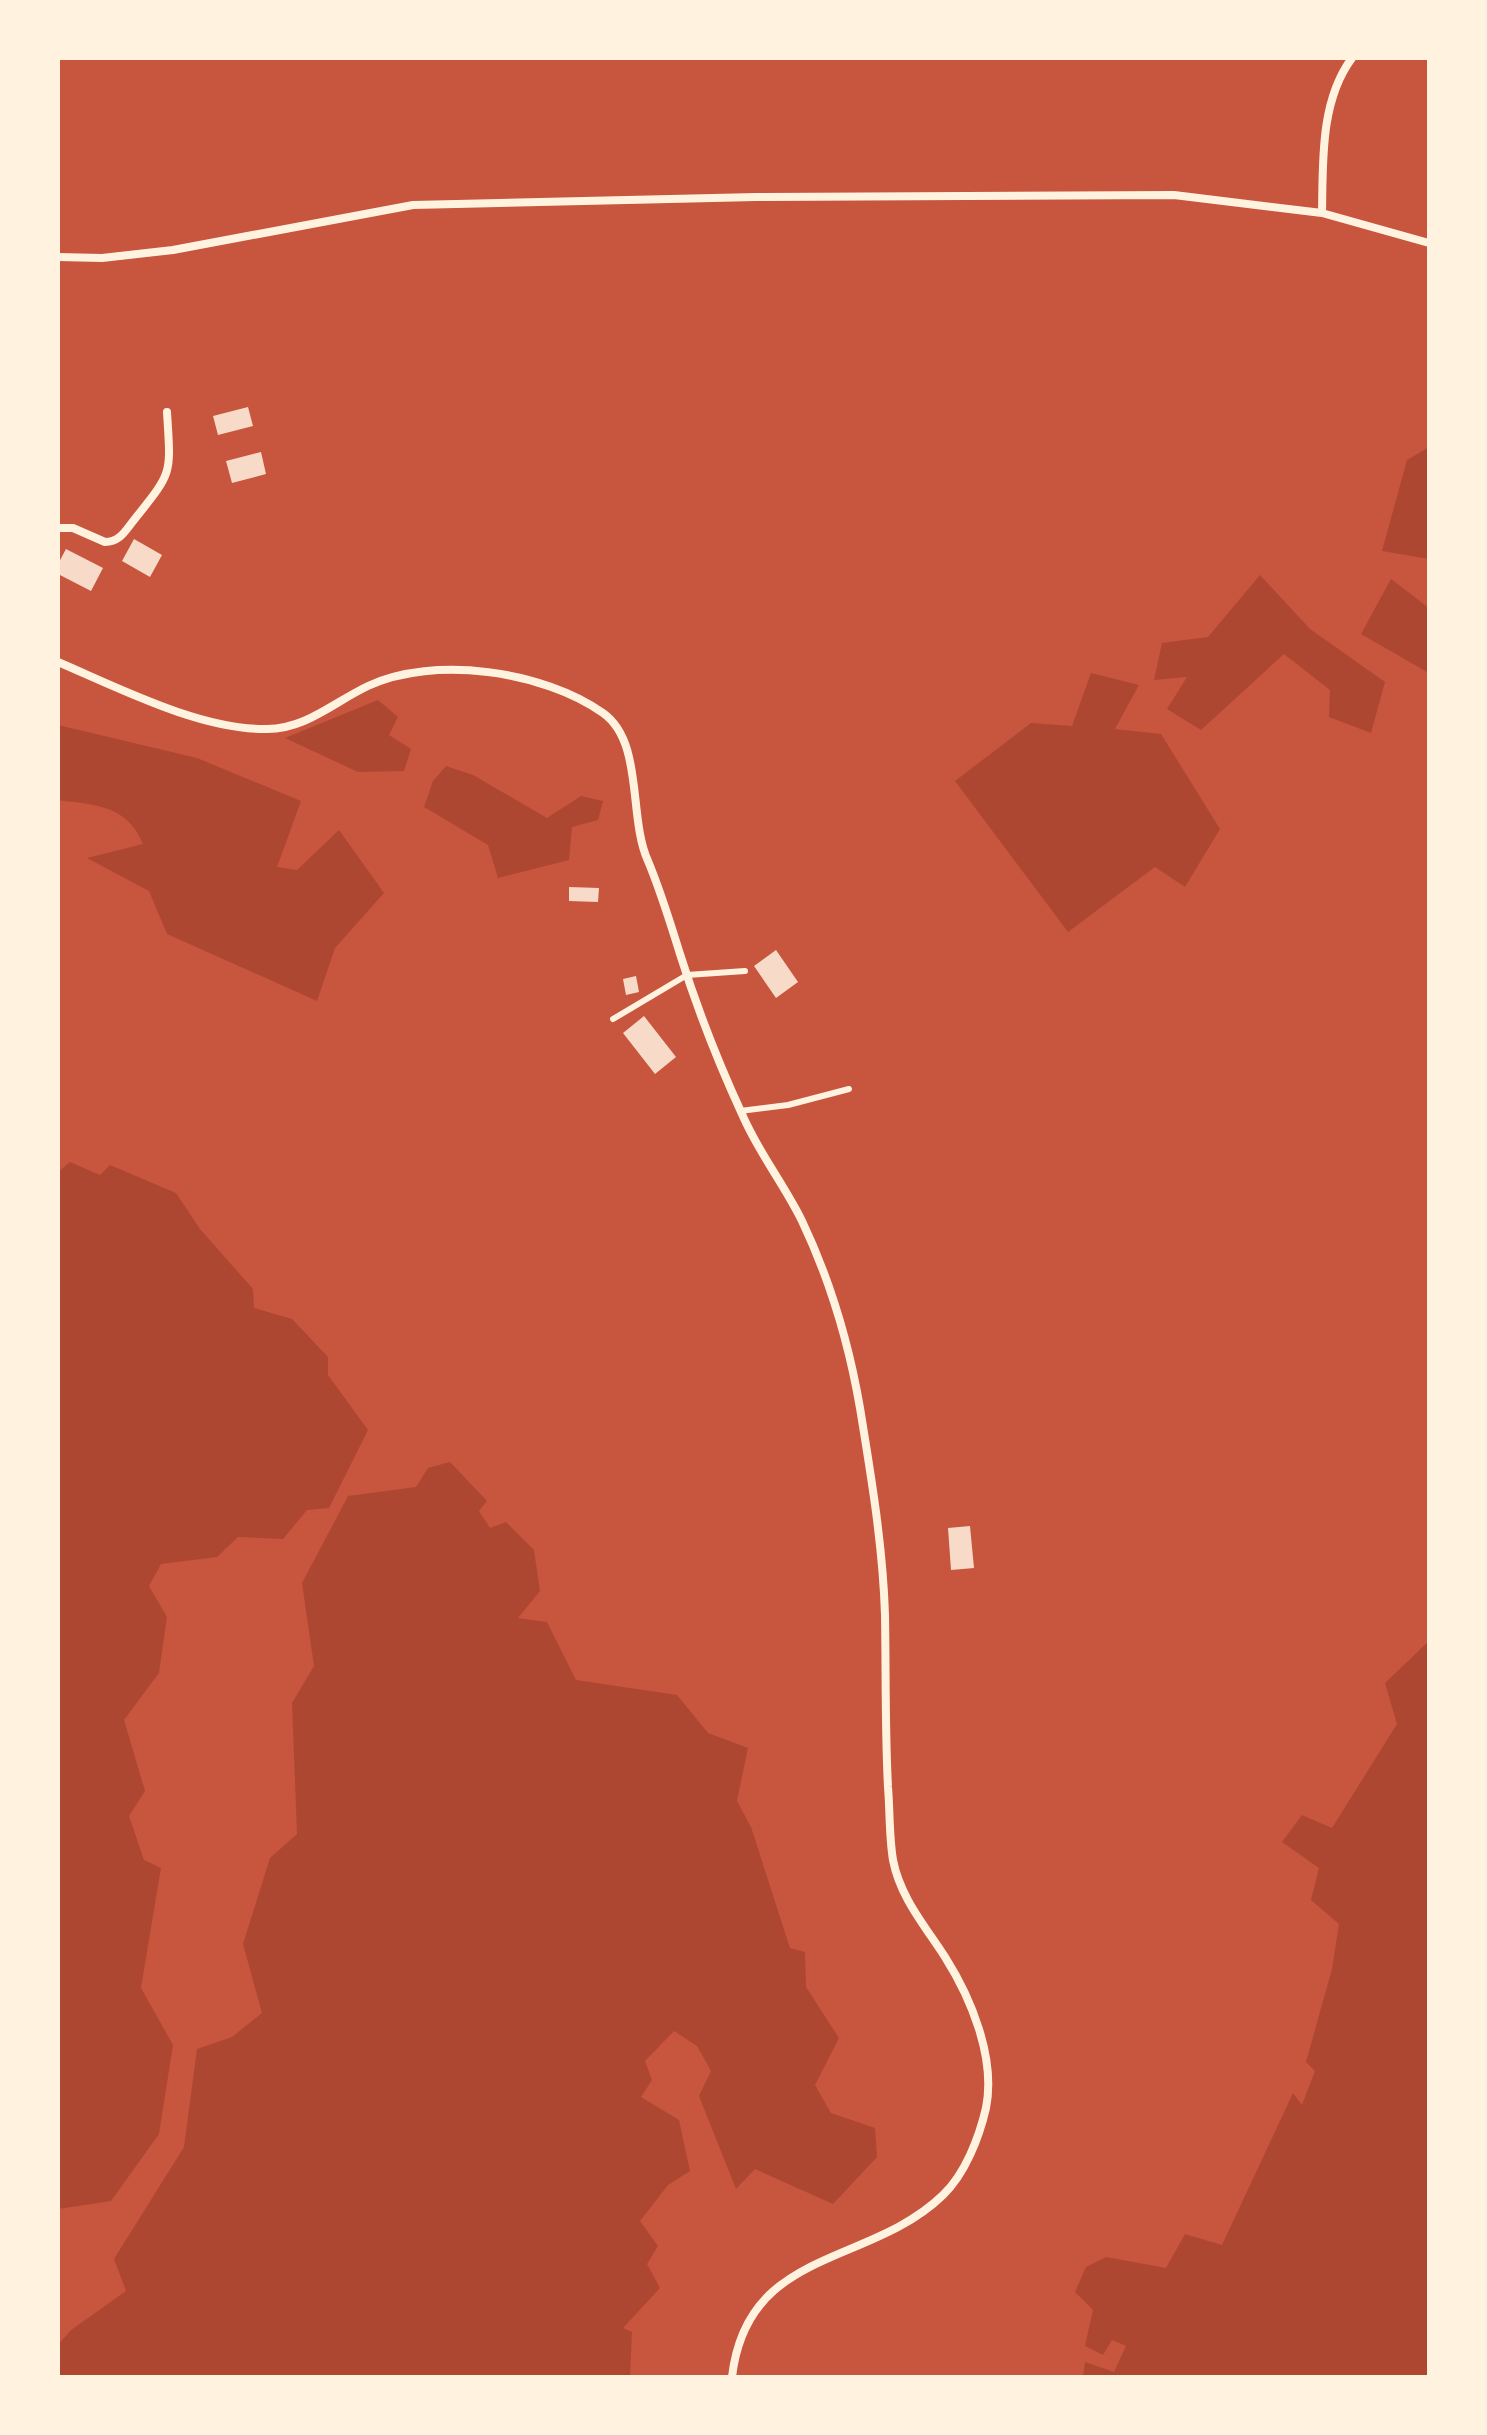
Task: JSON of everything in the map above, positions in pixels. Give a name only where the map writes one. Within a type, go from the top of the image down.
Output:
[{"type":"street","points":[[1322,213],[1328,119],[1338,81],[1352,58]]},
{"type":"street","points":[[58,257],[102,258],[173,250],[413,205],[756,197],[1074,198],[1144,195],[1213,198],[1322,213],[1429,243]]},
{"type":"street","points":[[58,528],[73,528],[105,542],[120,537],[166,482],[170,451],[167,412]]},
{"type":"street","points":[[58,662],[175,709],[233,726],[265,729],[297,725],[375,683],[401,675],[487,672],[525,679],[569,694],[606,715],[622,733],[641,843],[663,892],[687,975],[740,1111],[803,1223],[840,1322],[861,1412],[883,1584],[884,1716],[895,1869],[907,1899],[965,1994],[984,2051],[988,2082],[985,2113],[973,2146],[946,2193],[914,2216],[802,2270],[769,2293],[742,2332],[732,2377]]},
{"type":"lane","points":[[613,1019],[687,975],[745,971]]},
{"type":"lane","points":[[740,1111],[788,1105],[849,1089]]},
{"type":"shaded area","points":[[1429,447],[1429,559],[1382,551],[1407,460]]},
{"type":"shaded area","points":[[1260,575],[1310,629],[1385,682],[1371,733],[1329,717],[1330,690],[1284,654],[1201,730],[1167,709],[1187,677],[1154,680],[1162,643],[1208,637]]},
{"type":"shaded area","points":[[1391,579],[1429,608],[1429,673],[1361,634]]},
{"type":"shaded area","points":[[1091,673],[1139,685],[1115,729],[1161,734],[1220,829],[1185,887],[1155,867],[1068,932],[955,781],[1031,723],[1072,726]]},
{"type":"shaded area","points":[[378,700],[398,717],[389,735],[411,749],[404,771],[358,772],[285,738]]},
{"type":"shaded area","points":[[58,725],[197,758],[301,801],[277,867],[297,870],[339,830],[384,893],[335,948],[317,1001],[167,934],[149,891],[87,858],[143,844],[128,821],[119,814],[97,806],[58,800]]},
{"type":"shaded area","points":[[446,766],[473,775],[547,818],[581,796],[603,801],[598,820],[572,827],[569,860],[498,878],[488,845],[424,807],[433,781]]},
{"type":"shaded area","points":[[70,1162],[100,1175],[110,1165],[176,1193],[200,1229],[253,1289],[254,1308],[292,1319],[328,1357],[328,1375],[368,1430],[329,1508],[307,1510],[283,1539],[238,1537],[217,1557],[161,1564],[149,1586],[167,1617],[159,1673],[124,1720],[145,1791],[129,1816],[144,1860],[161,1868],[141,1988],[173,2045],[159,2134],[111,2201],[58,2209],[58,1172]]},
{"type":"shaded area","points":[[450,1462],[487,1501],[479,1511],[490,1528],[506,1522],[534,1550],[540,1591],[518,1618],[547,1622],[576,1680],[677,1695],[708,1733],[748,1748],[737,1801],[751,1827],[790,1948],[805,1952],[806,1987],[839,2038],[815,2085],[831,2113],[875,2128],[877,2157],[833,2204],[755,2169],[736,2189],[699,2096],[711,2071],[697,2046],[674,2031],[645,2061],[652,2080],[641,2097],[679,2120],[690,2171],[668,2185],[640,2221],[658,2246],[647,2264],[660,2288],[623,2328],[632,2332],[630,2377],[58,2377],[58,2345],[71,2330],[126,2291],[114,2259],[184,2147],[197,2049],[232,2037],[262,2013],[243,1944],[270,1858],[297,1834],[292,1703],[314,1666],[302,1583],[348,1496],[416,1487],[428,1468]]},
{"type":"shaded area","points":[[1429,1641],[1429,2377],[1083,2377],[1085,2362],[1114,2372],[1126,2346],[1112,2340],[1103,2355],[1085,2346],[1093,2310],[1075,2292],[1086,2267],[1106,2257],[1166,2268],[1185,2234],[1222,2245],[1293,2093],[1302,2105],[1315,2071],[1306,2062],[1332,1969],[1339,1924],[1311,1900],[1319,1868],[1282,1842],[1302,1815],[1332,1828],[1397,1724],[1385,1683]]},
{"type":"building","points":[[248,407],[253,426],[218,435],[213,416]]},
{"type":"building","points":[[261,452],[266,474],[232,483],[226,461]]},
{"type":"building","points":[[134,539],[162,555],[150,577],[122,561]]},
{"type":"building","points":[[66,549],[103,568],[91,591],[58,574],[58,564]]},
{"type":"building","points":[[569,887],[599,888],[598,902],[569,901]]},
{"type":"building","points":[[776,950],[798,982],[776,998],[754,966]]},
{"type":"building","points":[[636,976],[639,992],[626,995],[623,979]]},
{"type":"building","points":[[644,1016],[676,1057],[655,1074],[623,1033]]},
{"type":"building","points":[[970,1526],[974,1568],[951,1570],[948,1528]]}]
